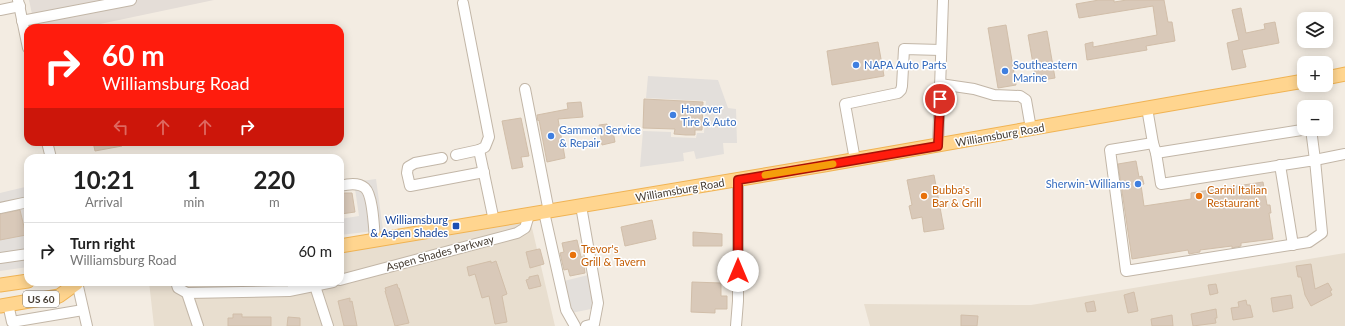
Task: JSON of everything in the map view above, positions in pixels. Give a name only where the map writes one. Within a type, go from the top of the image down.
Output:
[{"type":"main road","points":[[1333,77],[1345,74]]},
{"type":"main road","name":"Williamsburg Road","points":[[344,245],[938,146],[1297,82]]},
{"type":"main road","name":"US 60","points":[[0,285],[24,282]]},
{"type":"main road","name":"US 60","points":[[4,305],[59,296],[73,286]]},
{"type":"street","points":[[22,21],[131,0]]},
{"type":"street","points":[[938,146],[943,0]]},
{"type":"street","points":[[0,10],[19,3],[24,30]]},
{"type":"street","points":[[456,155],[479,150],[484,147],[489,137],[463,3]]},
{"type":"street","points":[[855,160],[845,104],[898,93],[902,86],[904,49],[941,50]]},
{"type":"street","points":[[940,84],[966,87],[994,95],[1020,96],[1026,100],[1031,129]]},
{"type":"street","points":[[525,89],[546,212],[566,310],[575,326]]},
{"type":"street","points":[[1147,108],[1161,184],[1345,154]]},
{"type":"street","points":[[1156,153],[1297,131]]},
{"type":"street","points":[[1153,143],[1110,150],[1126,271],[1309,242],[1322,233],[1315,160],[1310,136]]},
{"type":"street","points":[[479,150],[494,221]]},
{"type":"street","points":[[442,158],[415,163],[408,167],[407,173],[410,186],[484,172]]},
{"type":"street","points":[[1280,165],[1293,245]]},
{"type":"street","points":[[736,326],[738,301],[738,180]]},
{"type":"street","points":[[344,185],[360,185],[368,192],[375,240]]},
{"type":"street","points":[[0,208],[24,204]]},
{"type":"street","points":[[581,206],[598,303],[594,324],[586,326]]},
{"type":"street","name":"Aspen Shades Parkway","points":[[344,279],[517,233],[525,228],[529,215]]},
{"type":"street","points":[[0,258],[24,255]]},
{"type":"street","points":[[80,286],[87,326]]},
{"type":"street","points":[[177,286],[178,288],[187,293],[290,291],[315,286],[328,326]]},
{"type":"street","points":[[187,293],[198,326]]},
{"type":"street","points":[[4,305],[12,322],[83,310]]},
{"type":"shaded area","points":[[29,0],[214,0],[100,24],[34,24]]},
{"type":"shaded area","points":[[648,76],[718,80],[728,108],[736,109],[737,143],[723,143],[724,154],[696,159],[694,151],[683,153],[684,161],[640,167],[643,131],[671,132],[671,137],[696,138],[697,133],[704,133],[706,101],[646,98]]},
{"type":"shaded area","points":[[376,179],[383,230],[344,235],[344,218],[359,216],[354,182]]},
{"type":"shaded area","points":[[24,187],[24,226],[20,210],[0,214],[0,193]]},
{"type":"shaded area","points":[[529,215],[555,326],[154,326],[149,286],[344,286],[344,243]]},
{"type":"shaded area","points":[[24,234],[24,268],[0,271],[0,240]]},
{"type":"shaded area","points":[[1345,253],[1345,326],[870,326],[864,304],[1031,305]]},
{"type":"shaded area","points":[[588,275],[596,308],[571,313],[564,281]]},
{"type":"building","points":[[1099,0],[1114,0],[1114,2],[1127,0],[1164,0],[1168,22],[1172,22],[1175,41],[1146,46],[1147,50],[1087,60],[1085,44],[1093,42],[1093,47],[1157,35],[1153,6],[1079,18],[1076,4]]},
{"type":"building","points":[[1241,8],[1246,33],[1265,29],[1264,24],[1275,22],[1279,43],[1242,50],[1246,67],[1232,70],[1227,43],[1239,40],[1232,10]]},
{"type":"building","points":[[1006,25],[1016,85],[998,88],[988,28]]},
{"type":"building","points":[[1047,31],[1055,78],[1036,81],[1028,35]]},
{"type":"building","points":[[878,42],[884,76],[832,85],[827,51]]},
{"type":"building","name":"Hanover Tire & Auto","points":[[644,99],[703,102],[702,130],[695,130],[695,135],[686,135],[674,134],[675,129],[643,128]]},
{"type":"building","name":"Gammon Service & Repair","points":[[581,102],[583,117],[558,119],[565,158],[547,162],[537,115],[568,109],[567,103]]},
{"type":"building","points":[[521,118],[529,156],[521,157],[523,167],[512,169],[502,121]]},
{"type":"building","points":[[607,124],[608,126],[612,126],[615,142],[602,145],[599,125]]},
{"type":"building","points":[[94,146],[122,146],[95,151]]},
{"type":"building","points":[[1136,161],[1139,177],[1142,176],[1144,184],[1141,185],[1144,206],[1191,199],[1191,193],[1263,182],[1267,205],[1270,205],[1271,213],[1269,213],[1273,239],[1241,243],[1241,246],[1232,248],[1232,246],[1200,250],[1200,252],[1189,254],[1188,250],[1132,259],[1118,164]]},
{"type":"building","name":"Bubba's Bar & Grill","points":[[934,175],[944,229],[924,232],[922,217],[912,219],[909,206],[912,205],[907,180]]},
{"type":"building","points":[[344,193],[352,193],[355,212],[344,214]]},
{"type":"building","points":[[20,210],[24,227],[24,235],[0,240],[0,214]]},
{"type":"building","points":[[652,220],[656,239],[625,246],[621,227]]},
{"type":"building","points":[[693,232],[722,234],[722,246],[693,246]]},
{"type":"building","points":[[577,240],[581,257],[583,257],[585,273],[570,276],[568,269],[564,270],[560,253],[564,252],[562,243]]},
{"type":"building","points":[[540,249],[544,264],[530,268],[526,252]]},
{"type":"building","points":[[491,261],[491,263],[496,261],[507,294],[502,296],[507,322],[495,324],[489,296],[482,298],[475,274],[469,276],[467,267]]},
{"type":"building","points":[[1311,264],[1315,289],[1328,283],[1332,290],[1330,291],[1332,295],[1311,306],[1305,295],[1301,277],[1298,277],[1296,266]]},
{"type":"building","points":[[538,275],[541,286],[529,289],[526,280],[529,279],[529,277]]},
{"type":"building","points":[[692,282],[721,283],[721,296],[727,296],[727,309],[715,309],[715,313],[691,312]]},
{"type":"building","points":[[397,284],[409,323],[395,326],[385,288]]},
{"type":"building","points":[[1216,284],[1218,293],[1210,295],[1208,285]]},
{"type":"building","points":[[1134,292],[1138,311],[1128,313],[1124,295]]},
{"type":"building","points":[[1291,295],[1293,308],[1273,312],[1271,298]]},
{"type":"building","points":[[350,298],[350,302],[352,301],[357,326],[344,326],[338,301]]},
{"type":"building","points":[[1246,300],[1247,305],[1250,305],[1253,317],[1233,320],[1231,308],[1239,307],[1238,302]]},
{"type":"building","points":[[1094,301],[1096,311],[1087,312],[1085,303]]},
{"type":"building","points":[[1216,309],[1216,323],[1193,326],[1191,314]]},
{"type":"building","points":[[233,314],[242,314],[242,317],[271,317],[271,326],[228,326],[228,318],[233,318]]},
{"type":"building","points":[[961,315],[978,316],[977,326],[961,326]]},
{"type":"building","points":[[1172,315],[1173,326],[1152,326],[1151,319]]},
{"type":"building","points":[[288,317],[300,318],[300,326],[287,326]]},
{"type":"slow traffic","points":[[765,175],[833,164]]},
{"type":"place","name":"NAPA Auto Parts","points":[[856,65]]},
{"type":"place","name":"Southeastern Marine","points":[[1005,71]]},
{"type":"place","name":"Hanover Tire & Auto","points":[[673,115]]},
{"type":"place","name":"Gammon Service & Repair","points":[[551,136]]},
{"type":"place","name":"Sherwin-Williams","points":[[1138,184]]},
{"type":"place","name":"Bubba's Bar & Grill","points":[[924,196]]},
{"type":"place","name":"Carini Italian Restaurant","points":[[1199,196]]},
{"type":"place","name":"Williamsburg & Aspen Shades","points":[[456,226]]},
{"type":"place","name":"Trevor's Grill & Tavern","points":[[573,255]]},
{"type":"route","points":[[738,271],[738,180],[938,146],[940,99]]}]
